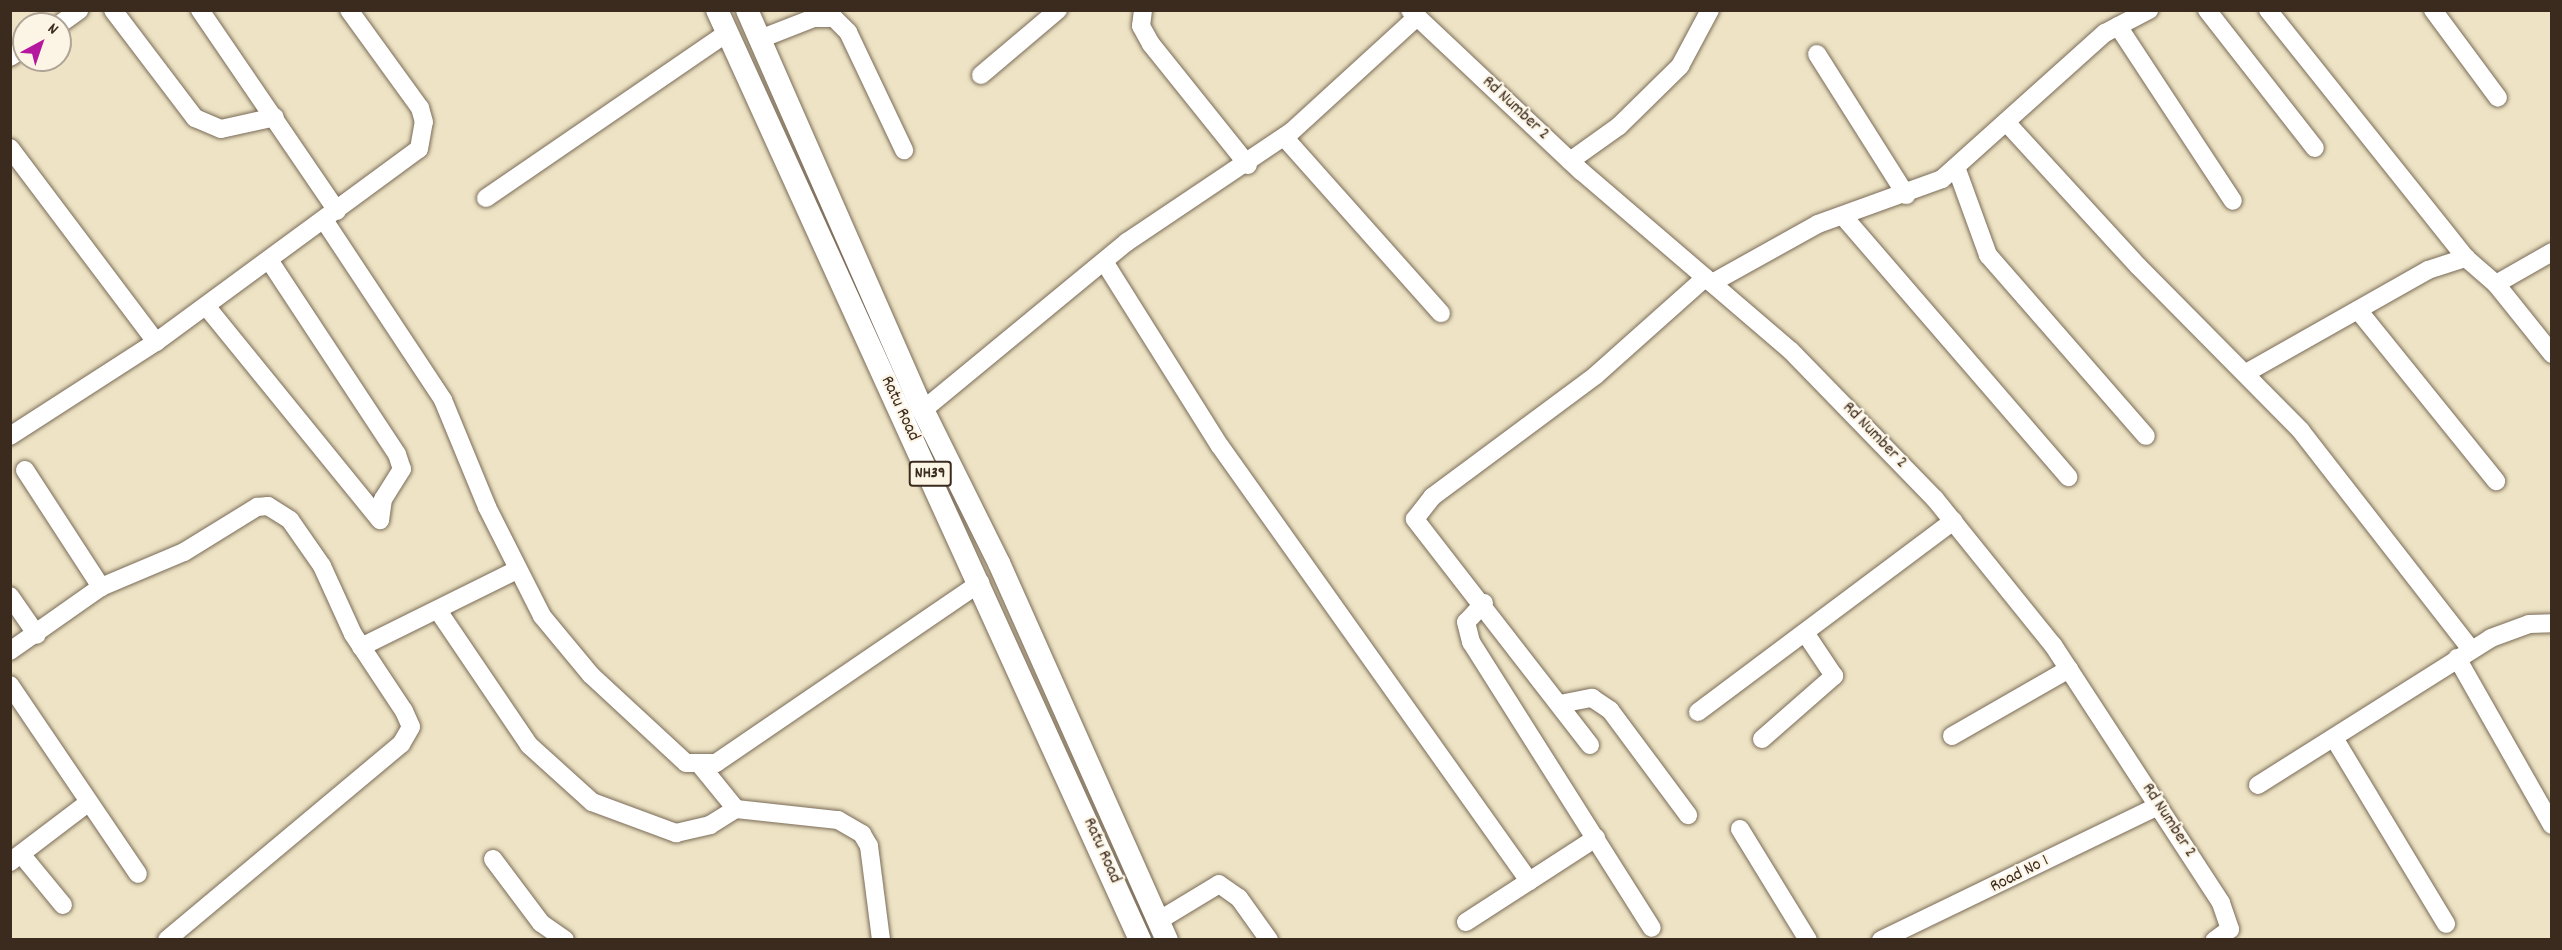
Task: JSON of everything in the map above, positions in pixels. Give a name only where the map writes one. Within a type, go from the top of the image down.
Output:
[{"type":"main road","name":"Ratu Road","points":[[717,10],[980,583],[1140,939]]},
{"type":"main road","name":"Ratu Road","points":[[747,10],[923,410],[999,563],[1163,930]]},
{"type":"street","points":[[113,10],[195,118],[221,129],[275,117]]},
{"type":"street","points":[[200,10],[275,117],[331,216],[443,400],[517,570],[542,616],[591,675],[670,753],[701,766],[735,809]]},
{"type":"street","points":[[10,436],[156,342],[409,159],[424,134],[420,108],[349,10]]},
{"type":"street","points":[[981,75],[1058,10]]},
{"type":"street","points":[[1143,10],[1141,26],[1151,44],[1248,165]]},
{"type":"street","points":[[1570,161],[1619,126],[1680,66],[1710,10]]},
{"type":"street","points":[[1590,745],[1484,603],[1417,528],[1419,508],[1596,375],[1709,280],[1818,224],[1906,195],[1956,167],[2124,19],[2149,10]]},
{"type":"street","points":[[2207,10],[2315,148]]},
{"type":"street","points":[[2268,10],[2466,258],[2496,284],[2552,354]]},
{"type":"street","points":[[2433,10],[2498,98]]},
{"type":"street","points":[[923,410],[1156,222],[1248,165],[1284,137],[1413,14]]},
{"type":"street","name":"Rd Number 2","points":[[1413,14],[1570,161],[1791,351],[1953,521],[2068,669],[2158,806],[2228,919],[2230,929],[2216,939]]},
{"type":"street","points":[[760,39],[814,18],[834,18],[848,32],[904,150]]},
{"type":"street","points":[[2124,19],[2233,201]]},
{"type":"street","points":[[486,198],[727,33]]},
{"type":"street","points":[[1817,54],[1906,195]]},
{"type":"street","points":[[2006,122],[2138,266],[2301,431],[2464,653],[2552,825]]},
{"type":"street","points":[[1284,137],[1441,313]]},
{"type":"street","points":[[10,148],[156,342]]},
{"type":"street","points":[[1956,167],[1988,255],[2146,436]]},
{"type":"street","points":[[1843,216],[2068,477]]},
{"type":"street","points":[[2496,284],[2552,252]]},
{"type":"street","points":[[2246,373],[2428,270],[2466,258]]},
{"type":"street","points":[[206,306],[380,520],[383,499],[402,469],[397,454],[269,260]]},
{"type":"street","points":[[1104,263],[1220,446],[1529,881]]},
{"type":"street","points":[[2358,310],[2496,481]]},
{"type":"street","points":[[25,470],[101,587]]},
{"type":"street","points":[[10,651],[37,635],[101,587],[184,552],[256,507],[268,506],[290,520],[322,566],[361,646],[404,711],[411,727],[408,736],[167,939]]},
{"type":"street","points":[[1698,712],[1806,634],[1953,521]]},
{"type":"street","points":[[361,646],[439,612],[517,570]]},
{"type":"street","points":[[701,766],[716,763],[771,728],[980,583]]},
{"type":"street","points":[[10,596],[37,635]]},
{"type":"street","points":[[1484,603],[1466,622],[1471,642],[1652,928]]},
{"type":"street","points":[[439,612],[529,745],[592,802],[676,833],[710,825],[735,809],[838,820],[862,834],[868,846],[881,939]]},
{"type":"street","points":[[2258,785],[2464,653],[2510,630],[2552,623]]},
{"type":"street","points":[[1762,739],[1834,676],[1806,634]]},
{"type":"street","points":[[1952,736],[2068,669]]},
{"type":"street","points":[[10,685],[138,874]]},
{"type":"street","points":[[1560,704],[1592,698],[1610,710],[1688,815]]},
{"type":"street","points":[[2334,738],[2446,924]]},
{"type":"street","points":[[63,905],[16,858],[89,802]]},
{"type":"street","name":"Road No 1","points":[[1881,939],[2158,806]]},
{"type":"street","points":[[1740,829],[1808,939]]},
{"type":"street","points":[[1466,922],[1596,838]]},
{"type":"street","points":[[493,859],[541,923],[566,939]]},
{"type":"street","points":[[1163,930],[1219,884],[1239,898],[1269,939]]}]
